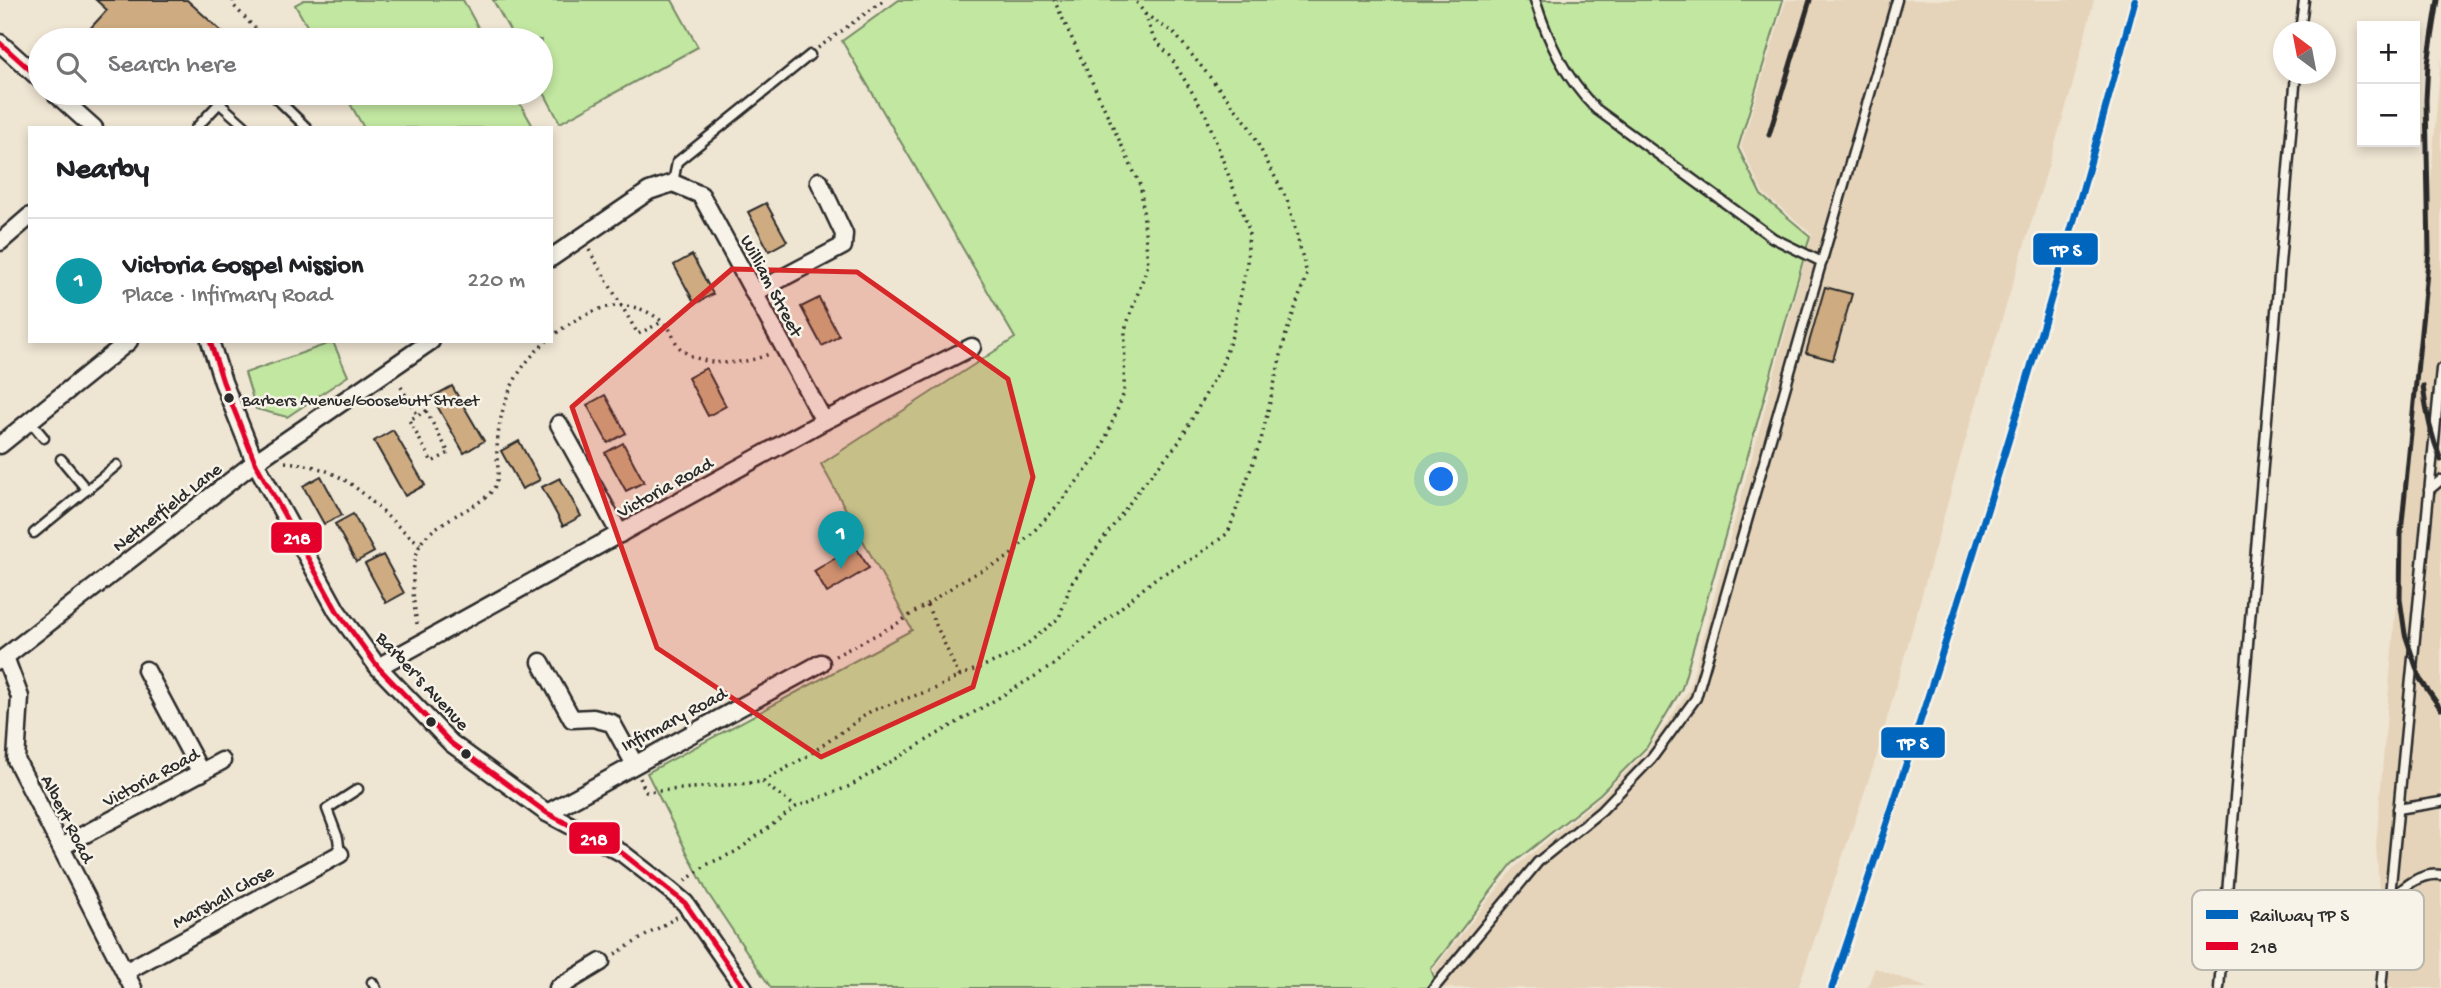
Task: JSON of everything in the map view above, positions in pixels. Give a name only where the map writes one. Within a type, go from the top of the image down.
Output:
[{"type":"street","points":[[0,43],[28,68]]},
{"type":"street","points":[[68,105],[92,126]]},
{"type":"street","points":[[754,293],[843,246],[844,234],[819,181]]},
{"type":"street","points":[[553,257],[649,191],[673,183]]},
{"type":"street","name":"William Street","points":[[673,183],[701,195],[824,421]]},
{"type":"street","points":[[0,242],[28,218]]},
{"type":"street","points":[[0,445],[127,343]]},
{"type":"street","name":"Barber's Avenue","points":[[211,343],[255,463],[337,611],[378,667],[451,743],[547,813],[622,853],[685,903],[744,988]]},
{"type":"street","name":"Netherfield Lane","points":[[3,659],[255,463],[428,343]]},
{"type":"street","name":"Victoria Road","points":[[378,667],[824,421],[972,347]]},
{"type":"street","points":[[559,424],[620,534]]},
{"type":"street","name":"Albert Road","points":[[3,659],[20,696],[16,760],[133,988]]},
{"type":"street","points":[[541,662],[572,719],[593,718],[612,723],[634,764]]},
{"type":"street","name":"Infirmary Road","points":[[547,813],[821,663]]},
{"type":"street","points":[[146,670],[201,773]]},
{"type":"street","name":"Victoria Road","points":[[61,847],[222,761]]},
{"type":"street","name":"Marshall Close","points":[[125,972],[340,854]]},
{"type":"street","points":[[558,988],[601,962]]},
{"type":"lane","points":[[1535,0],[1549,42],[1563,67],[1583,96],[1597,109],[1773,238],[1822,262]]},
{"type":"lane","points":[[1434,988],[1538,863],[1601,811],[1652,758],[1696,698],[1897,0]]},
{"type":"lane","points":[[2301,21],[2304,0]]},
{"type":"lane","points":[[673,183],[677,162],[810,55]]},
{"type":"lane","points":[[2227,890],[2295,84]]},
{"type":"lane","points":[[197,126],[217,105]]},
{"type":"lane","points":[[221,105],[245,126]]},
{"type":"lane","points":[[283,105],[305,126]]},
{"type":"lane","points":[[2391,890],[2441,369]]},
{"type":"lane","points":[[30,421],[44,438]]},
{"type":"lane","points":[[61,459],[87,490]]},
{"type":"lane","points":[[34,533],[117,465]]},
{"type":"lane","points":[[2429,490],[2441,480]]},
{"type":"lane","points":[[340,854],[338,838],[327,809],[358,789]]},
{"type":"lane","points":[[2398,809],[2441,802]]},
{"type":"lane","points":[[2401,890],[2411,881],[2441,874]]},
{"type":"lane","points":[[2219,988],[2221,970]]},
{"type":"lane","points":[[2381,988],[2383,970]]},
{"type":"path","points":[[233,0],[234,6],[255,28]]},
{"type":"path","points":[[810,55],[884,0]]},
{"type":"path","points":[[821,663],[895,625],[963,580],[1009,557],[1054,510],[1100,453],[1124,393],[1125,329],[1148,265],[1141,187],[1054,0]]},
{"type":"path","points":[[671,891],[706,865],[737,851],[796,807],[850,786],[1052,666],[1157,577],[1194,558],[1228,533],[1261,440],[1286,334],[1307,274],[1288,202],[1247,123],[1175,34],[1145,13],[1135,0]]},
{"type":"path","points":[[634,764],[646,792],[762,782],[808,755],[872,711],[937,688],[1016,653],[1059,618],[1071,584],[1144,483],[1179,442],[1222,368],[1233,333],[1247,263],[1249,230],[1206,115],[1170,56],[1153,37],[1145,13]]},
{"type":"path","points":[[582,237],[638,334],[662,322]]},
{"type":"path","points":[[553,336],[578,319],[605,307],[622,304],[641,308],[662,322],[680,348],[694,357],[722,363],[754,361],[783,347]]},
{"type":"path","points":[[417,624],[413,585],[420,544],[442,524],[487,496],[497,482],[498,423],[504,399],[522,366],[545,343]]},
{"type":"path","points":[[401,387],[418,416]]},
{"type":"path","points":[[426,411],[449,453],[432,462],[409,420],[418,416],[426,411]]},
{"type":"path","points":[[285,463],[311,464],[336,474],[362,491],[420,544]]},
{"type":"path","points":[[926,604],[959,676]]},
{"type":"path","points":[[762,782],[796,807]]},
{"type":"path","points":[[601,962],[676,920],[685,903]]},
{"type":"highlighted area","points":[[732,269],[857,272],[1008,379],[1033,477],[973,687],[821,757],[657,648],[572,407]]},
{"type":"shaded area","points":[[1786,0],[2094,0],[2071,91],[1961,455],[1876,758],[1798,988],[1441,988],[1434,969],[1515,867],[1602,796],[1649,749],[1689,690],[1812,234],[1763,193],[1741,147]]},
{"type":"shaded area","points":[[2441,55],[2441,988],[2386,988],[2385,970],[2424,970],[2424,890],[2379,890],[2376,846]]},
{"type":"shaded area","points":[[1875,968],[1928,988],[1867,988]]},
{"type":"green space","points":[[304,0],[463,0],[478,28],[308,28],[295,5]]},
{"type":"green space","points":[[493,0],[672,0],[698,47],[560,123],[550,105],[553,105],[553,28],[508,28]]},
{"type":"green space","points":[[899,0],[1783,0],[1738,148],[1761,195],[1810,236],[1682,688],[1647,747],[1600,794],[1512,864],[1431,969],[1438,988],[771,988],[707,892],[647,773],[912,630],[821,464],[1015,338],[842,41]]},
{"type":"green space","points":[[351,105],[521,105],[533,126],[363,126]]},
{"type":"green space","points":[[333,343],[348,376],[287,417],[256,409],[245,373]]},
{"type":"building","points":[[96,0],[187,0],[218,28],[91,28],[107,10]]},
{"type":"building","points":[[766,203],[787,241],[769,251],[748,212]]},
{"type":"building","points":[[692,255],[713,294],[695,304],[674,265]]},
{"type":"building","points":[[1825,287],[1852,294],[1833,360],[1806,353]]},
{"type":"building","points":[[819,298],[839,336],[822,346],[801,307]]},
{"type":"building","points":[[706,368],[726,406],[708,416],[688,378]]},
{"type":"building","points":[[452,386],[484,441],[464,453],[432,397]]},
{"type":"building","points":[[605,395],[626,433],[608,443],[587,405]]},
{"type":"building","points":[[393,430],[425,485],[405,496],[374,441]]},
{"type":"building","points":[[519,441],[540,480],[522,489],[501,451]]},
{"type":"building","points":[[623,443],[644,482],[626,491],[605,453]]},
{"type":"building","points":[[321,476],[342,515],[324,524],[303,486]]},
{"type":"building","points":[[560,478],[581,516],[563,526],[542,487]]},
{"type":"building","points":[[353,514],[374,552],[356,562],[335,524]]},
{"type":"building","points":[[855,546],[869,568],[827,593],[814,571]]},
{"type":"building","points":[[383,555],[404,593],[386,603],[365,564]]},
{"type":"railway","points":[[1769,135],[1810,0]]},
{"type":"railway","points":[[2438,0],[2428,63],[2426,100],[2429,252],[2401,533],[2400,599],[2405,634],[2420,679],[2441,709]]},
{"type":"railway","points":[[2423,386],[2429,424],[2441,460]]},
{"type":"transit line","points":[[1832,988],[2029,373],[2135,0]]},
{"type":"transit line","name":"218","points":[[0,43],[28,68]]},
{"type":"transit line","name":"218","points":[[211,343],[255,462],[337,611],[378,667],[451,743],[547,813],[622,853],[685,903],[744,988]]},
{"type":"place","name":"Barbers Avenue/Goosebutt Street","points":[[229,398]]},
{"type":"place","name":"Victoria Gospel Mission","points":[[841,569]]}]
